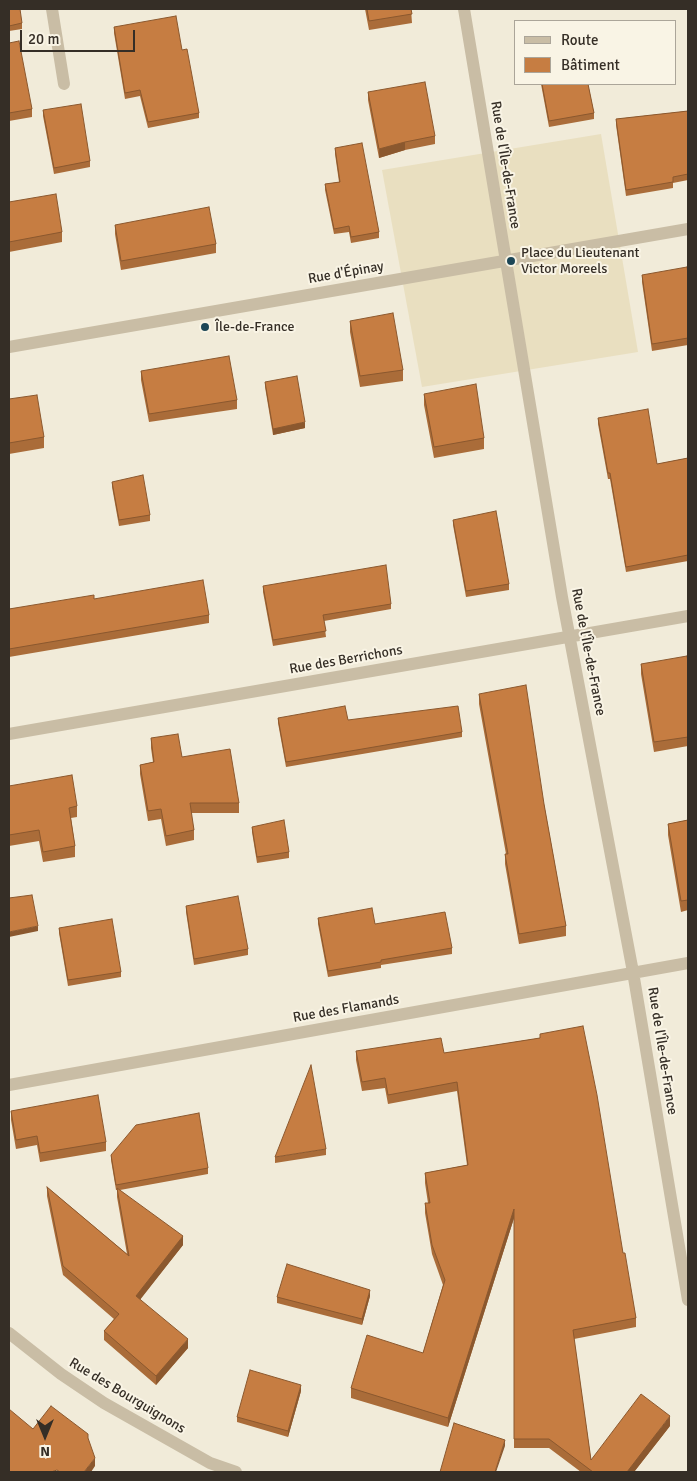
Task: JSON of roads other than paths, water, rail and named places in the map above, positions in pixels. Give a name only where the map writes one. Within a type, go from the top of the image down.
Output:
[{"type":"street","points":[[52,9],[64,84]]},
{"type":"street","name":"Rue de l'Île-de-France","points":[[464,9],[569,637],[634,972],[688,1300]]},
{"type":"street","name":"Rue d'Épinay","points":[[9,347],[688,229]]},
{"type":"street","name":"Rue des Berrichons","points":[[9,734],[688,616]]},
{"type":"street","name":"Rue des Flamands","points":[[9,1084],[688,963]]},
{"type":"street","name":"Rue des Bourguignons","points":[[9,1333],[61,1374],[104,1403],[210,1463],[236,1472]]},
{"type":"place","name":"Place du Lieutenant Victor Moreels","points":[[511,261]]},
{"type":"place","name":"Île-de-France","points":[[205,327]]}]
